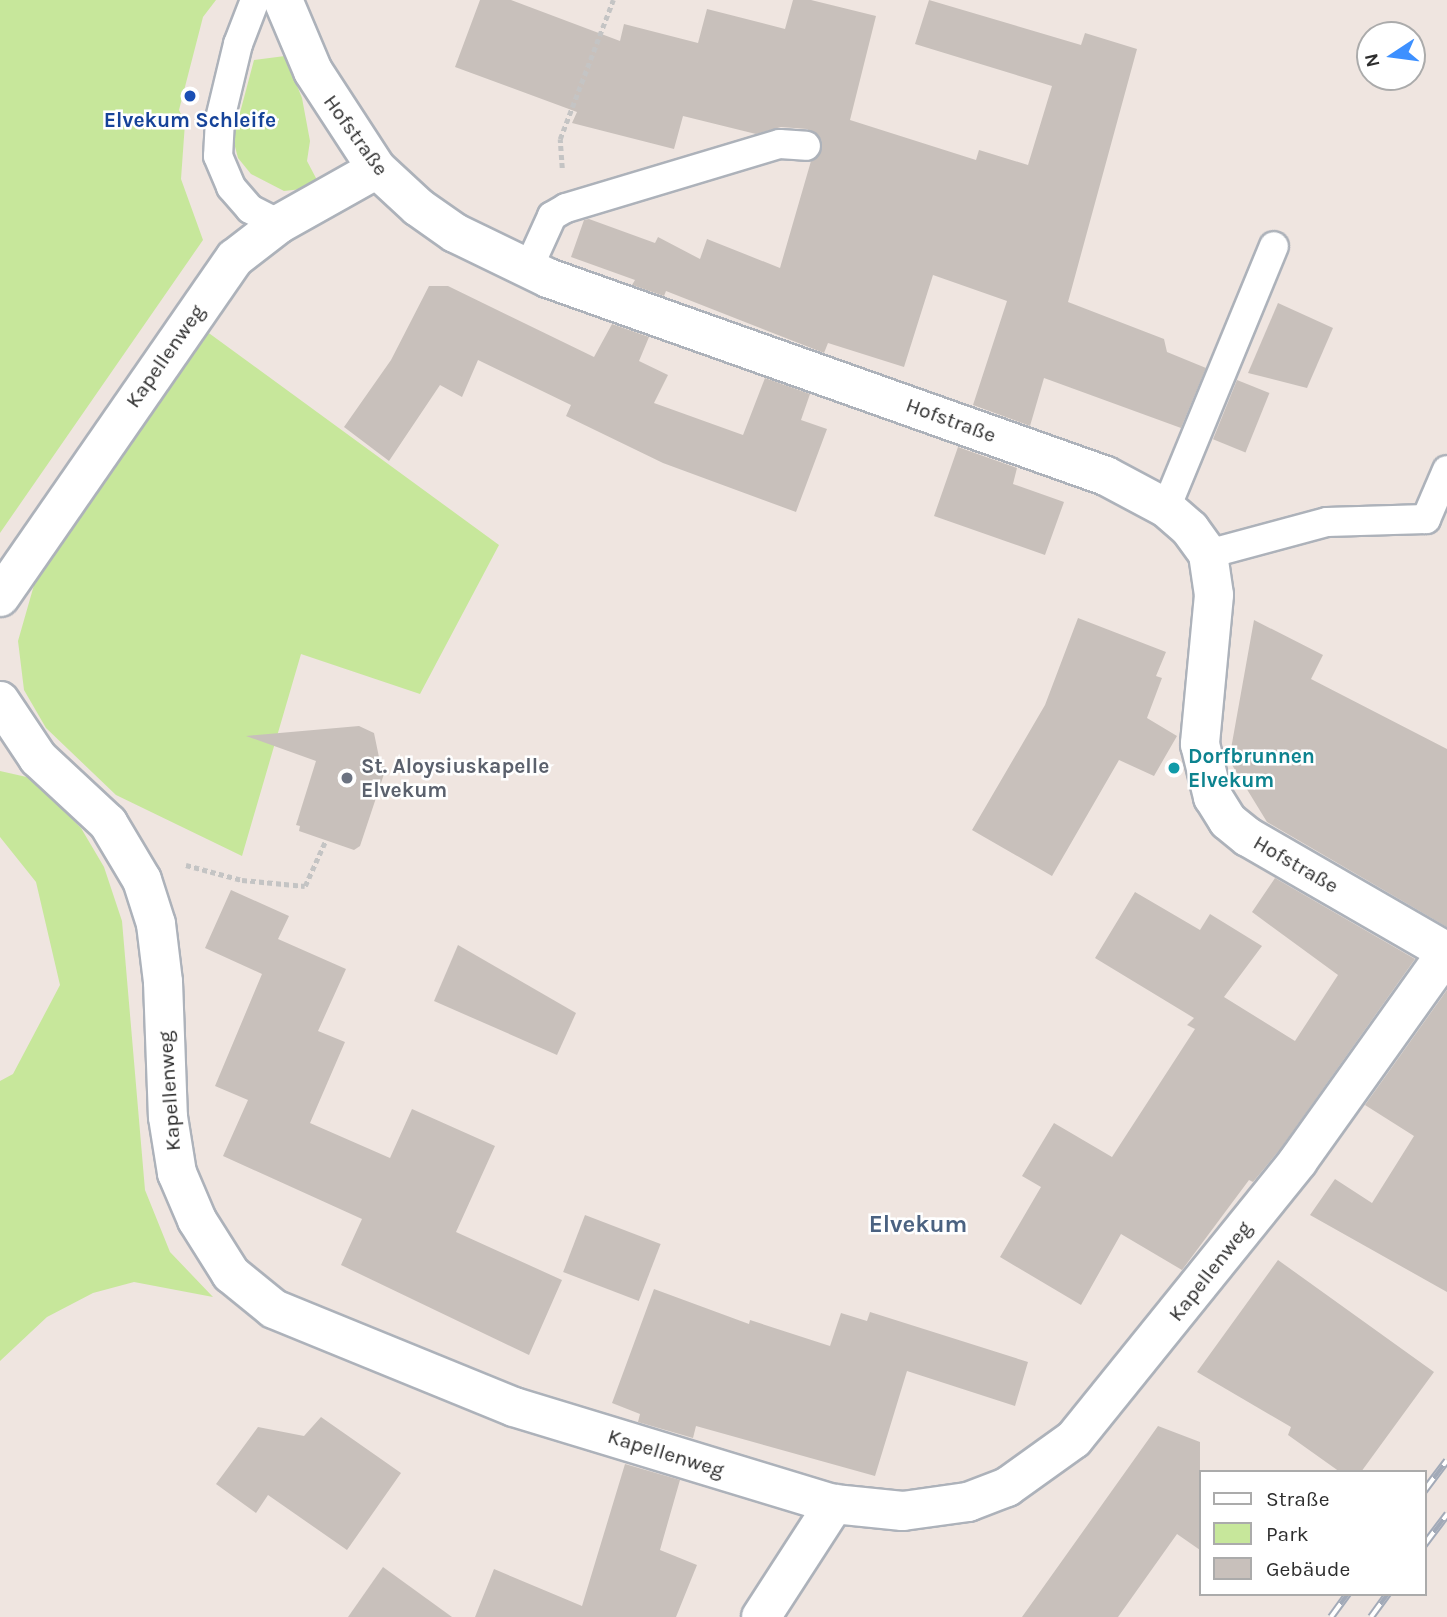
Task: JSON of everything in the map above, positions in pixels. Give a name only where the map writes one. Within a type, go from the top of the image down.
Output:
[{"type":"street","name":"Hofstraße","points":[[284,0],[313,71],[377,169],[418,207],[455,233],[528,269],[1106,476],[1166,508],[1208,554],[1214,595],[1200,744],[1213,797],[1228,821],[1248,837],[1447,952]]},
{"type":"street","name":"Kapellenweg","points":[[0,595],[235,258],[279,224],[377,169]]},
{"type":"street","name":"Kapellenweg","points":[[0,701],[38,758],[108,823],[142,880],[156,925],[163,982],[167,1117],[177,1173],[212,1247],[253,1294],[336,1338],[514,1407],[834,1504],[903,1511],[968,1502],[1007,1487],[1074,1439],[1298,1161],[1447,952]]},
{"type":"street","points":[[0,750],[38,758]]},
{"type":"street","points":[[761,1617],[834,1504]]},
{"type":"lane","points":[[255,0],[238,44],[220,119],[218,156],[231,187],[250,209],[279,224]]},
{"type":"lane","points":[[528,269],[552,216],[566,208],[780,144],[806,146]]},
{"type":"lane","points":[[1166,508],[1274,246]]},
{"type":"lane","points":[[1208,554],[1327,522],[1426,519],[1447,470]]},
{"type":"path","points":[[560,139],[613,0]]},
{"type":"path","points":[[142,880],[187,864],[242,880],[305,886],[325,842]]},
{"type":"green space","points":[[0,0],[216,0],[203,17],[179,110],[185,123],[181,179],[203,240],[0,533]]},
{"type":"green space","points":[[285,56],[302,98],[310,141],[307,161],[317,180],[302,189],[284,191],[251,174],[238,158],[233,139],[254,60]]},
{"type":"green space","points":[[206,331],[499,545],[420,694],[301,654],[242,856],[116,795],[46,728],[24,690],[18,641],[34,585]]},
{"type":"green space","points":[[0,771],[31,778],[81,828],[104,867],[122,921],[145,1190],[170,1252],[213,1297],[134,1282],[93,1293],[47,1317],[0,1361],[0,1081],[13,1074],[60,985],[36,882],[0,837]]},
{"type":"building","points":[[480,0],[511,0],[620,41],[624,24],[698,43],[707,9],[785,29],[793,0],[811,0],[876,16],[850,120],[976,160],[979,150],[1028,165],[1052,86],[915,44],[929,0],[1081,45],[1085,33],[1137,49],[1068,302],[1164,339],[1167,352],[1206,368],[1181,428],[1044,378],[1030,426],[973,405],[1007,301],[933,275],[904,367],[828,343],[824,353],[666,291],[664,296],[632,285],[635,280],[571,257],[584,220],[589,219],[655,243],[658,237],[700,259],[707,239],[780,268],[811,161],[822,148],[821,139],[807,129],[781,127],[756,134],[683,116],[674,149],[572,123],[577,112],[455,67]]},
{"type":"building","points":[[429,286],[448,286],[594,357],[612,324],[649,337],[639,361],[668,375],[654,403],[743,435],[765,378],[810,394],[801,420],[827,429],[796,512],[663,463],[566,416],[571,405],[478,360],[462,397],[440,385],[389,461],[344,427],[391,360]]},
{"type":"building","points":[[1278,303],[1333,328],[1307,388],[1248,373]]},
{"type":"building","points":[[1237,380],[1269,393],[1245,452],[1213,439]]},
{"type":"building","points":[[958,447],[1017,468],[1013,484],[1064,502],[1045,555],[934,516]]},
{"type":"building","points":[[1078,618],[1166,652],[1156,676],[1162,678],[1147,718],[1177,736],[1154,776],[1119,760],[1052,876],[972,830],[1045,705]]},
{"type":"building","points":[[1254,620],[1323,655],[1311,679],[1447,749],[1447,927],[1267,822],[1229,760]]},
{"type":"building","name":"St. Aloysiuskapelle Elvekum","points":[[359,726],[374,733],[380,762],[386,768],[360,846],[354,850],[299,831],[300,826],[296,825],[316,761],[246,736]]},
{"type":"building","points":[[1275,878],[1415,959],[1281,1148],[1253,1182],[1249,1180],[1182,1270],[1121,1234],[1081,1305],[1000,1257],[1041,1187],[1022,1176],[1054,1123],[1112,1157],[1195,1029],[1187,1025],[1194,1018],[1095,958],[1135,892],[1200,930],[1210,914],[1262,946],[1224,997],[1295,1041],[1338,975],[1252,912]]},
{"type":"building","points":[[231,890],[289,916],[278,939],[346,969],[318,1031],[345,1042],[310,1123],[390,1158],[412,1109],[495,1146],[456,1232],[562,1280],[529,1355],[341,1265],[362,1219],[223,1156],[248,1100],[215,1086],[262,974],[205,948]]},
{"type":"building","points":[[458,945],[576,1013],[557,1055],[434,1001]]},
{"type":"building","points":[[1447,990],[1447,1292],[1310,1215],[1335,1179],[1372,1203],[1414,1136],[1365,1105]]},
{"type":"building","points":[[585,1215],[661,1244],[639,1301],[563,1272]]},
{"type":"building","points":[[1278,1260],[1434,1372],[1362,1470],[1337,1470],[1288,1435],[1291,1427],[1197,1372]]},
{"type":"building","points":[[654,1289],[749,1324],[750,1320],[830,1346],[841,1313],[867,1321],[870,1312],[1028,1362],[1015,1406],[907,1371],[875,1476],[696,1426],[693,1438],[638,1422],[640,1414],[612,1403]]},
{"type":"building","points":[[321,1417],[401,1473],[347,1550],[268,1495],[256,1513],[216,1484],[258,1427],[304,1436]]},
{"type":"building","points":[[1158,1426],[1200,1442],[1198,1549],[1177,1534],[1118,1617],[1022,1617]]},
{"type":"building","points":[[625,1464],[680,1480],[660,1550],[697,1565],[676,1617],[475,1617],[494,1569],[582,1606]]},
{"type":"building","points":[[383,1567],[452,1617],[348,1617]]},
{"type":"railway","points":[[1426,1488],[1447,1461]]},
{"type":"railway","points":[[1426,1542],[1447,1514]]},
{"type":"railway","points":[[1331,1617],[1347,1596]]},
{"type":"railway","points":[[1371,1617],[1387,1596]]},
{"type":"place","name":"Elvekum Schleife","points":[[190,96]]},
{"type":"place","name":"Dorfbrunnen Elvekum","points":[[1174,768]]},
{"type":"place","name":"St. Aloysiuskapelle Elvekum","points":[[347,778]]},
{"type":"district","name":"Elvekum","points":[[918,1225]]}]
